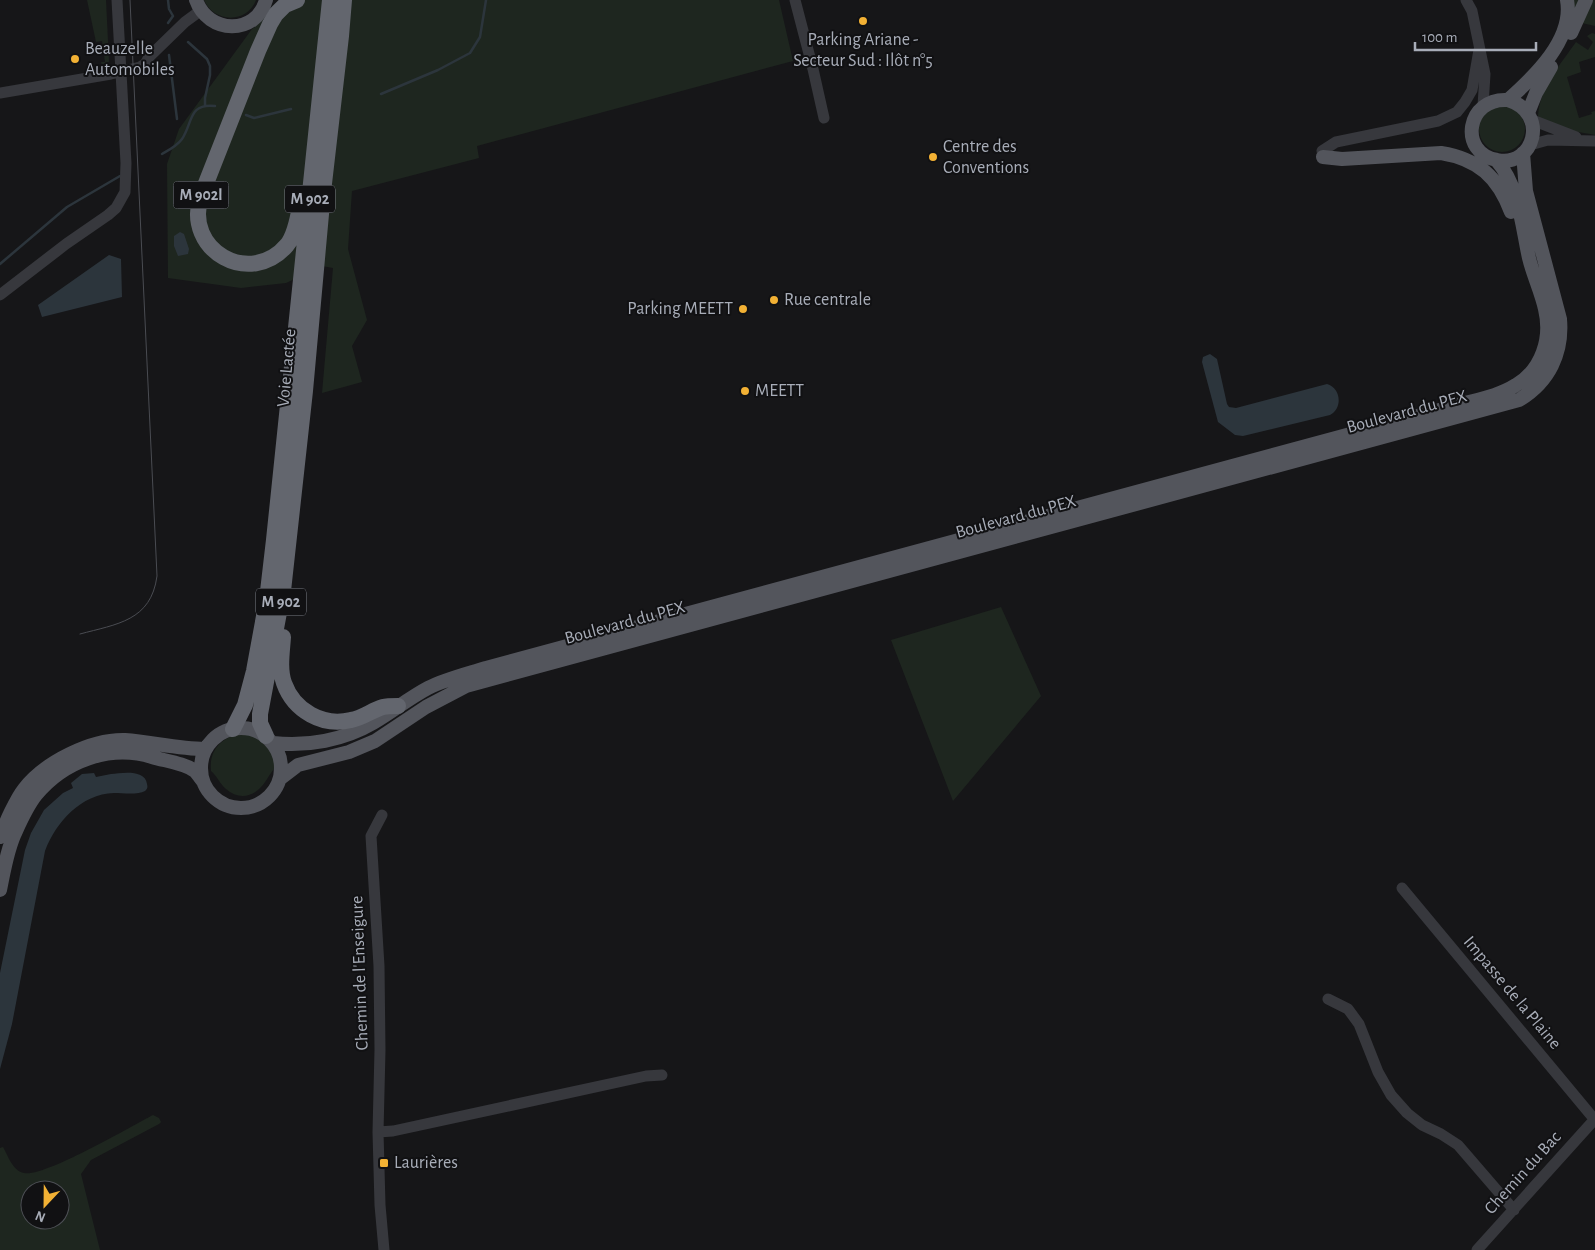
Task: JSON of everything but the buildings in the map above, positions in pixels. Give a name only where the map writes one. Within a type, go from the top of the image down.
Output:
[{"type":"highway","name":"M 902l","points":[[297,0],[285,5],[270,24],[201,196],[197,219],[205,240],[221,257],[232,261],[251,264],[272,258],[287,245],[297,223],[306,177],[313,173]]},
{"type":"highway","name":"Voie Lactée","points":[[233,728],[245,705],[254,671],[274,540],[330,0]]},
{"type":"highway","name":"Voie Lactée","points":[[270,740],[260,723],[260,714],[283,591],[344,0]]},
{"type":"highway","points":[[290,531],[289,583],[281,666],[284,683],[294,700],[305,712],[319,719],[340,722],[359,718],[384,706],[398,706]]},
{"type":"main road","points":[[1508,100],[1539,72],[1555,48],[1566,25],[1569,11],[1567,0]]},
{"type":"main road","points":[[1530,117],[1536,93],[1568,39],[1586,0]]},
{"type":"main road","points":[[198,5],[215,23],[226,27],[238,26],[249,22],[258,14],[266,2]]},
{"type":"main road","points":[[1495,100],[1508,100],[1523,107],[1530,117],[1533,133],[1526,149],[1511,160],[1497,161],[1483,154],[1474,142],[1472,135],[1473,121],[1483,106],[1495,100]]},
{"type":"main road","name":"Boulevard du PEX","points":[[281,778],[298,765],[350,752],[375,741],[426,707],[466,686],[1467,416],[1519,400],[1530,394],[1539,385],[1553,365],[1558,353],[1561,330],[1526,191],[1523,168],[1526,149]]},
{"type":"main road","points":[[1322,154],[1342,158],[1441,153],[1456,155],[1476,163],[1486,171],[1506,199],[1529,259]]},
{"type":"main road","name":"Boulevard du PEX","points":[[270,740],[303,744],[338,737],[373,723],[429,688],[486,668],[1495,395],[1516,386],[1526,379],[1537,365],[1546,345],[1547,325],[1545,310],[1529,259],[1523,227],[1511,183],[1506,172],[1497,161]]},
{"type":"main road","points":[[0,890],[15,832],[36,796],[59,773],[86,759],[101,754],[119,752],[148,755],[185,766],[195,771],[211,795],[221,803],[232,808],[245,809],[258,806],[268,799],[276,789],[281,778],[280,754],[270,740],[256,730],[233,728],[212,740],[206,749],[202,759],[202,780]]},
{"type":"main road","points":[[0,837],[24,789],[49,765],[83,748],[102,742],[124,740],[189,749],[206,749]]},
{"type":"street","points":[[0,294],[108,215],[121,201],[126,186],[117,0]]},
{"type":"street","points":[[795,0],[824,118]]},
{"type":"street","points":[[1466,0],[1472,11],[1485,74],[1483,106]]},
{"type":"street","points":[[0,93],[121,72],[145,64],[149,57],[185,22],[198,5]]},
{"type":"street","points":[[1322,154],[1336,142],[1438,121],[1456,112],[1472,90],[1479,50]]},
{"type":"street","points":[[1530,117],[1591,141]]},
{"type":"street","points":[[1526,149],[1548,140],[1591,141]]},
{"type":"street","name":"Chemin de l'Enseigure","points":[[382,816],[371,836],[379,966],[380,1050],[378,1132],[380,1205],[384,1250]]},
{"type":"street","name":"Impasse de la Plaine","points":[[1402,888],[1595,1119]]},
{"type":"street","points":[[1328,999],[1348,1009],[1358,1024],[1378,1072],[1391,1095],[1407,1113],[1422,1125],[1458,1144],[1514,1210]]},
{"type":"street","points":[[378,1132],[393,1131],[646,1076],[662,1075]]},
{"type":"street","name":"Chemin du Bac","points":[[1477,1250],[1595,1119]]},
{"type":"shaded area","points":[[87,0],[106,0],[109,61],[106,69],[103,69],[101,62],[105,62],[102,41],[96,42]]},
{"type":"shaded area","points":[[204,0],[256,0],[252,8],[245,13],[238,17],[230,18],[215,13]]},
{"type":"shaded area","points":[[280,0],[779,0],[793,61],[477,146],[479,158],[352,191],[348,249],[367,320],[352,346],[362,382],[322,393],[333,268],[322,266],[286,283],[241,288],[168,278],[167,164],[179,129],[252,29],[273,5]]},
{"type":"shaded area","points":[[1560,0],[1595,0],[1595,26],[1564,19],[1563,5]]},
{"type":"shaded area","points":[[1592,33],[1595,34],[1595,57],[1579,62],[1581,72],[1567,77],[1579,118],[1592,114],[1591,112],[1595,111],[1595,135],[1548,124],[1538,116],[1543,95],[1557,68],[1576,42],[1588,50],[1593,42],[1587,36]]},
{"type":"shaded area","points":[[1498,106],[1506,106],[1515,110],[1521,116],[1525,129],[1521,142],[1515,148],[1506,152],[1498,152],[1489,148],[1483,142],[1479,133],[1479,125],[1483,116],[1489,110]]},
{"type":"shaded area","points":[[180,232],[184,234],[189,249],[188,254],[178,256],[174,246],[174,236]]},
{"type":"shaded area","points":[[109,255],[121,259],[122,297],[42,317],[38,305]]},
{"type":"shaded area","points":[[1210,354],[1217,359],[1229,407],[1236,408],[1327,384],[1332,386],[1338,394],[1337,408],[1330,415],[1243,436],[1235,435],[1218,422],[1202,362],[1203,357]]},
{"type":"shaded area","points":[[1001,607],[1041,696],[953,801],[891,640]]},
{"type":"shaded area","points":[[238,734],[253,736],[265,742],[272,753],[275,768],[257,791],[244,796],[230,792],[211,771],[212,757],[217,747],[226,739]]},
{"type":"shaded area","points":[[94,773],[96,777],[121,773],[138,774],[145,779],[147,788],[145,791],[138,793],[114,793],[91,798],[63,820],[50,840],[45,851],[12,1024],[0,1069],[0,973],[25,850],[31,833],[44,810],[63,793],[73,788],[71,783],[82,774]]},
{"type":"shaded area","points":[[153,1115],[159,1118],[161,1122],[91,1160],[81,1174],[100,1250],[0,1250],[0,1148],[3,1147],[11,1163],[20,1172],[24,1173],[49,1168],[108,1140]]},
{"type":"waterway","points":[[168,0],[169,9],[173,16],[168,23]]},
{"type":"waterway","points":[[381,94],[438,70],[470,53],[480,37],[486,0]]},
{"type":"waterway","points":[[188,42],[207,59],[210,66],[205,105]]},
{"type":"waterway","points":[[169,55],[177,119]]},
{"type":"waterway","points":[[162,154],[182,139],[192,115],[196,111],[206,106],[215,106]]},
{"type":"waterway","points":[[246,115],[254,118],[291,109]]},
{"type":"waterway","points":[[0,264],[67,207],[120,176]]},
{"type":"tram line","points":[[80,634],[119,623],[140,611],[148,603],[157,576],[130,0]]},
{"type":"place","name":"Parking Ariane - Secteur Sud : Ilôt n°5","points":[[863,21]]},
{"type":"place","name":"Beauzelle Automobiles","points":[[75,59]]},
{"type":"place","name":"Centre des Conventions","points":[[933,157]]},
{"type":"place","name":"Rue centrale","points":[[774,300]]},
{"type":"place","name":"Parking MEETT","points":[[743,309]]},
{"type":"place","name":"MEETT","points":[[745,391]]},
{"type":"place","name":"Laurières","points":[[384,1163]]}]
